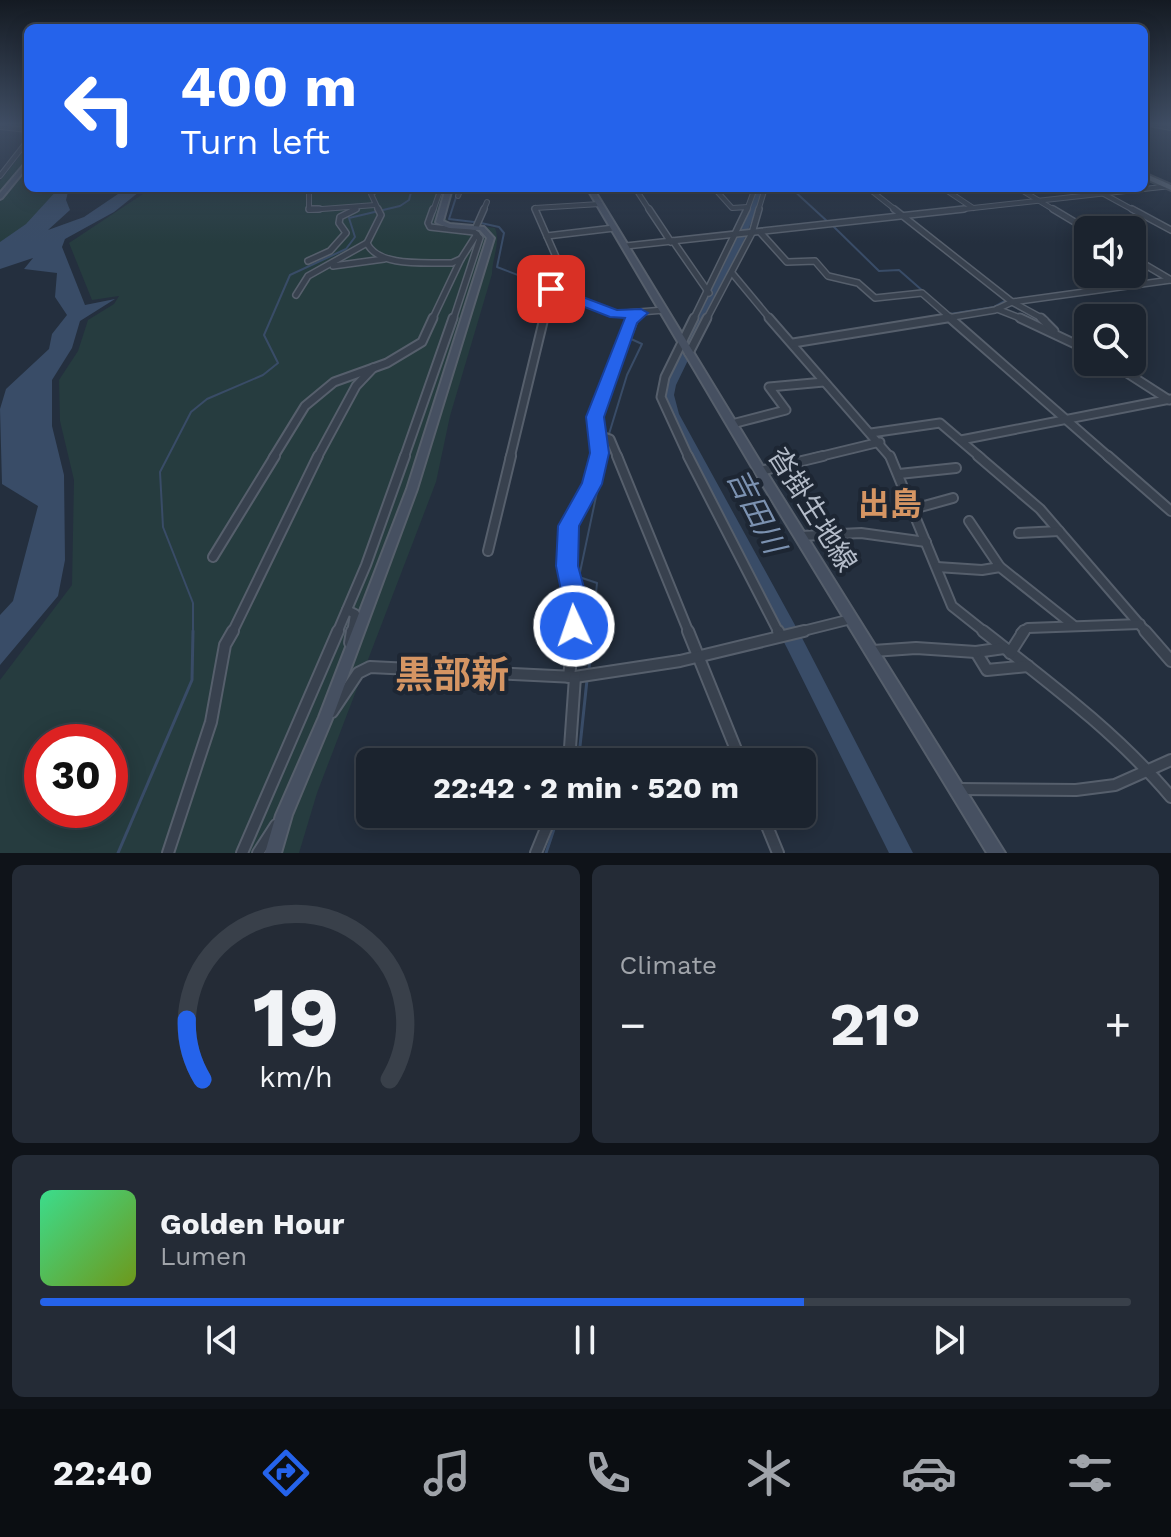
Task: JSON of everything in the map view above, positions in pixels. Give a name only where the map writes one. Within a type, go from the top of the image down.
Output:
[{"type":"main road","points":[[1148,177],[1170,187]]},
{"type":"street","points":[[0,197],[24,167]]},
{"type":"street","points":[[1148,189],[1170,187]]},
{"type":"street","points":[[309,192],[309,210],[348,206],[356,209],[377,208]]},
{"type":"street","points":[[374,192],[371,194],[377,208],[367,243],[370,250],[386,259]]},
{"type":"street","points":[[273,853],[284,815],[325,719],[412,489],[491,238],[488,231],[430,227],[428,223],[440,192]]},
{"type":"street","points":[[454,192],[439,222],[477,230]]},
{"type":"street","name":"沓掛生地線","points":[[592,192],[760,471],[997,853]]},
{"type":"street","points":[[638,192],[709,293]]},
{"type":"street","points":[[718,192],[732,208],[748,207]]},
{"type":"street","points":[[686,348],[754,192]]},
{"type":"street","points":[[764,192],[752,233],[732,273],[662,388],[664,407],[780,635]]},
{"type":"street","points":[[873,192],[1012,302],[1047,321],[1054,331]]},
{"type":"street","points":[[949,192],[973,208]]},
{"type":"street","points":[[1024,192],[1074,222]]},
{"type":"street","points":[[626,246],[1115,192]]},
{"type":"street","points":[[1104,193],[1171,230]]},
{"type":"street","points":[[213,557],[305,406],[334,382],[415,349],[422,342],[482,220],[487,202]]},
{"type":"street","points":[[570,296],[571,291],[535,208],[600,204]]},
{"type":"street","points":[[308,261],[327,253],[343,238],[346,233],[339,223],[340,217],[356,209]]},
{"type":"street","points":[[547,236],[614,228]]},
{"type":"street","points":[[242,853],[347,610],[467,286],[480,242],[477,230]]},
{"type":"street","points":[[760,232],[787,262],[815,261],[828,276],[858,283],[875,298],[922,293],[1171,511]]},
{"type":"street","points":[[296,295],[308,276],[367,243]]},
{"type":"street","points":[[325,267],[386,259],[452,263],[461,259]]},
{"type":"street","points":[[1146,265],[1171,280],[1146,283]]},
{"type":"street","points":[[732,273],[824,382],[880,442],[899,474],[952,606],[1028,666],[1148,770],[1171,797]]},
{"type":"street","points":[[793,343],[949,318],[997,309],[1012,302],[1113,288]]},
{"type":"street","points":[[488,551],[551,289],[615,314],[664,310]]},
{"type":"street","points":[[997,309],[1074,342]]},
{"type":"street","points":[[569,748],[576,610],[567,566],[569,526],[590,493],[600,453],[595,417],[630,321],[641,313]]},
{"type":"street","points":[[168,853],[211,722],[225,645],[257,586],[332,426],[356,386],[373,368]]},
{"type":"street","points":[[1132,376],[1170,400]]},
{"type":"street","points":[[732,424],[786,410],[769,387],[824,382]]},
{"type":"street","points":[[961,440],[1170,400]]},
{"type":"street","points":[[871,433],[937,421],[1040,509],[1171,661]]},
{"type":"street","points":[[598,435],[610,439],[735,748]]},
{"type":"street","points":[[760,471],[880,442]]},
{"type":"street","points":[[899,474],[956,468]]},
{"type":"street","points":[[913,509],[953,498]]},
{"type":"street","points":[[969,521],[1000,567],[1073,625]]},
{"type":"street","points":[[1019,533],[1059,531]]},
{"type":"street","points":[[801,536],[861,533],[926,542]]},
{"type":"street","points":[[937,567],[982,570],[1000,567]]},
{"type":"street","points":[[347,610],[355,614],[348,657]]},
{"type":"street","points":[[325,719],[339,704],[358,673],[370,667],[572,677],[698,656],[853,618]]},
{"type":"street","points":[[873,651],[916,648],[976,652],[1007,650],[1028,628],[1140,624]]},
{"type":"street","points":[[976,652],[987,670],[1028,666]]},
{"type":"street","points":[[958,789],[1076,790],[1115,785],[1171,760]]},
{"type":"street","points":[[258,853],[266,836],[284,815]]},
{"type":"street","points":[[536,853],[546,828]]},
{"type":"street","points":[[768,828],[778,853]]},
{"type":"green space","points":[[14,164],[24,164],[24,192],[57,192],[28,223],[0,243],[0,181]]},
{"type":"green space","points":[[146,192],[454,192],[445,216],[448,222],[495,228],[497,239],[492,274],[450,416],[436,482],[317,793],[299,853],[0,853],[0,680],[72,585],[74,480],[60,421],[59,380],[78,351],[88,320],[114,304],[119,296],[92,300],[69,243]]},
{"type":"water","points":[[55,192],[68,192],[66,200],[70,210],[48,230],[84,217],[119,192],[139,192],[114,212],[65,239],[62,247],[85,305],[115,299],[80,321],[72,348],[52,380],[52,426],[64,475],[65,560],[58,596],[0,665],[0,615],[13,601],[38,506],[2,484],[0,409],[6,389],[49,349],[52,334],[67,315],[55,297],[57,273],[24,269],[33,258],[0,269],[0,242],[26,224]]},
{"type":"waterway","points":[[193,631],[193,603],[163,527],[160,472],[191,412],[207,399],[263,375],[278,363],[264,335],[290,275],[346,249],[355,237],[349,218],[400,206],[409,200],[411,192]]},
{"type":"waterway","points":[[458,192],[449,219],[474,222]]},
{"type":"waterway","name":"吉田川","points":[[759,192],[729,265],[669,385],[667,395],[672,414],[794,642],[901,853]]},
{"type":"waterway","points":[[795,192],[828,222]]},
{"type":"waterway","points":[[481,223],[499,227],[504,233],[497,267],[549,287]]},
{"type":"waterway","points":[[833,226],[879,271],[899,270],[924,292]]},
{"type":"waterway","points":[[589,301],[621,312]]},
{"type":"waterway","points":[[950,314],[994,307],[1005,301]]},
{"type":"waterway","points":[[1055,330],[1074,340]]},
{"type":"waterway","points":[[609,434],[627,375],[642,344],[629,338]]},
{"type":"waterway","points":[[1137,376],[1169,396]]},
{"type":"waterway","points":[[592,633],[597,583],[579,577],[608,440]]},
{"type":"waterway","points":[[118,853],[192,680],[193,631]]},
{"type":"waterway","points":[[589,669],[593,631]]},
{"type":"waterway","points":[[579,748],[587,680]]},
{"type":"waterway","points":[[546,853],[554,828]]},
{"type":"district","name":"出島","points":[[890,504]]},
{"type":"district","name":"黒部新","points":[[452,675]]},
{"type":"route","points":[[551,289],[615,314],[641,313],[630,321],[613,376],[595,417],[600,453],[590,493],[569,526],[567,566],[576,610],[574,626]]}]
